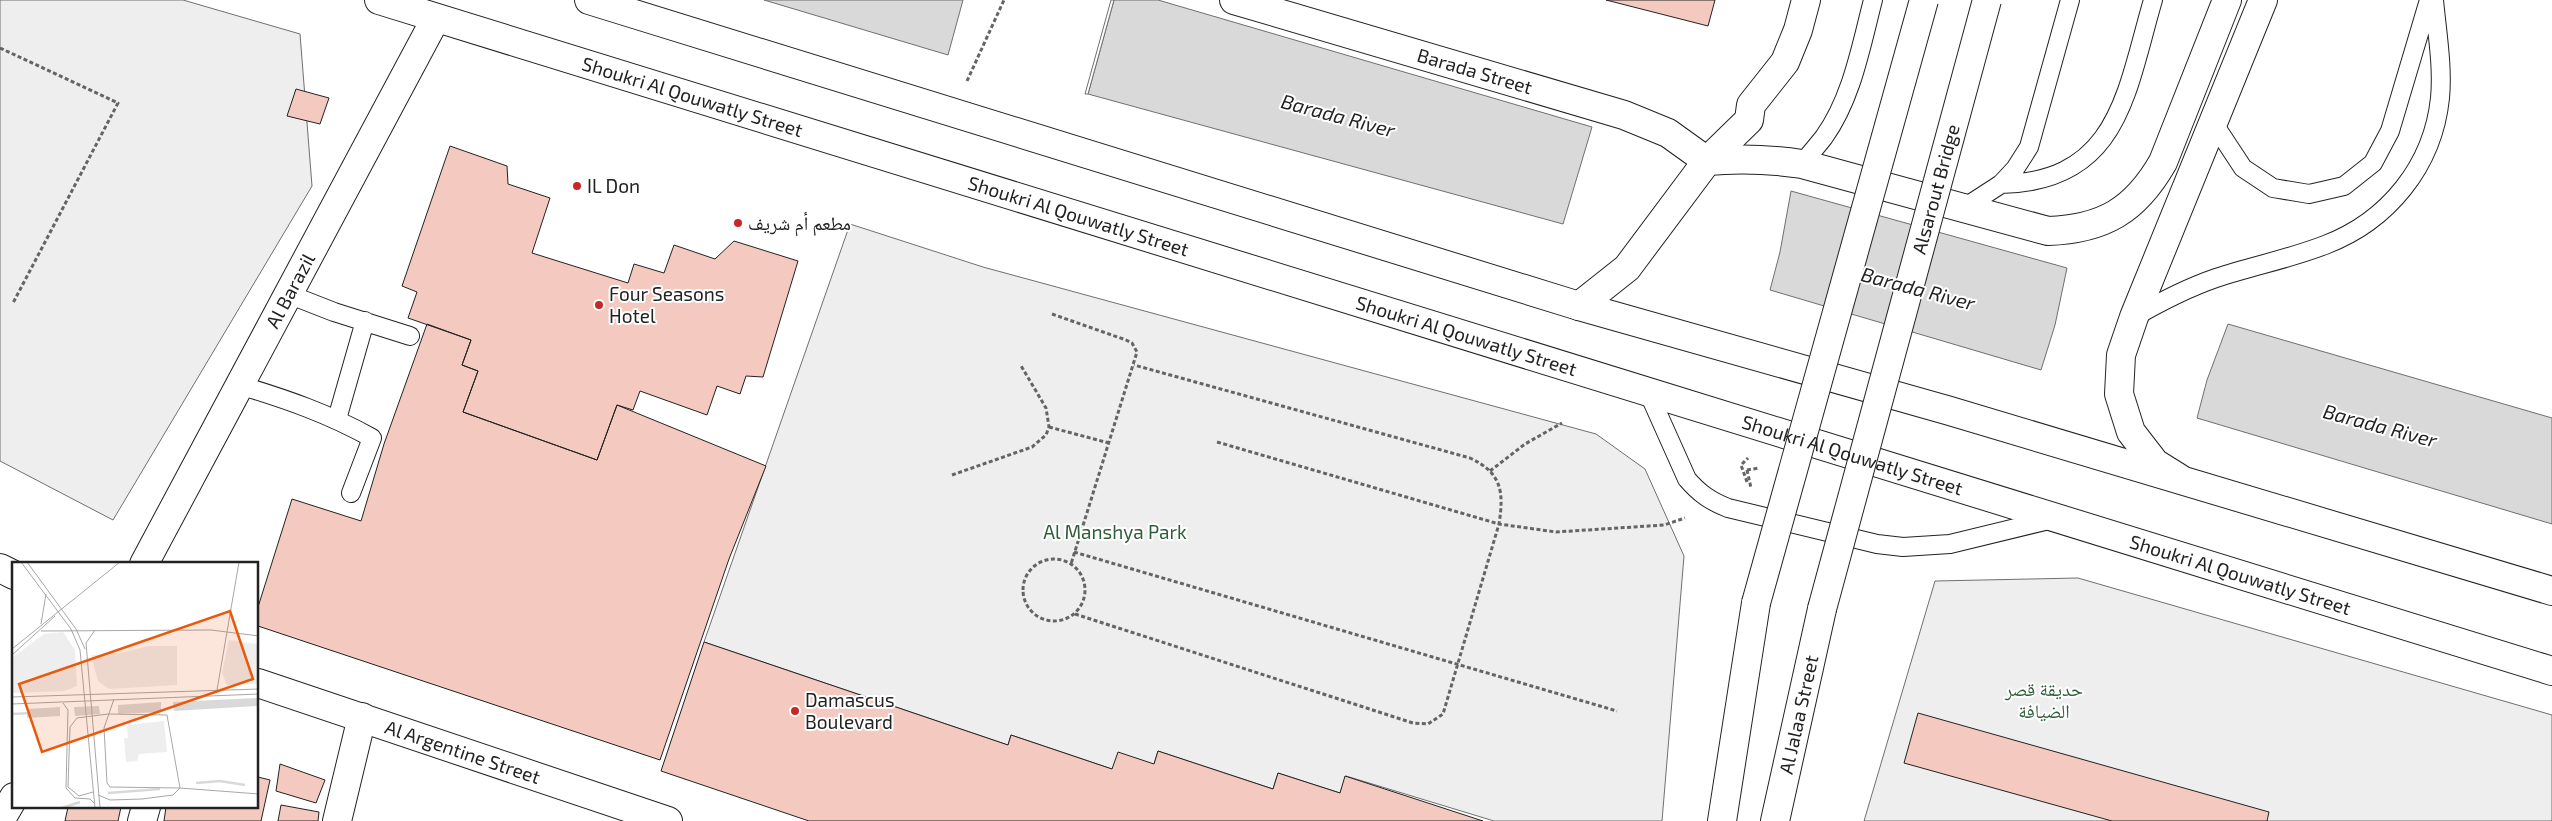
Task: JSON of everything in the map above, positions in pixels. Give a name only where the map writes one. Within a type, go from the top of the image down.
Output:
[{"type":"main road","name":"Shoukri Al Qouwatly Street","points":[[379,0],[1649,394],[2552,671]]},
{"type":"main road","points":[[589,0],[1579,306],[1950,411],[2552,591]]},
{"type":"main road","name":"Barada Street","points":[[1234,0],[1624,115],[1668,134],[1707,161]]},
{"type":"main road","points":[[1579,306],[1627,268],[1707,161],[1749,120],[1751,105],[1785,62],[1798,30],[1806,0]]},
{"type":"main road","points":[[1722,821],[1756,603],[1924,0]]},
{"type":"main road","name":"Alsarout Bridge","points":[[1822,609],[1987,0]]},
{"type":"main road","points":[[1707,161],[1739,158],[1771,159],[1802,164],[2048,231],[2072,230],[2095,225],[2117,214],[2136,201],[2151,183],[2163,162],[2226,0]]},
{"type":"main road","points":[[2189,484],[2155,463],[2131,432],[2119,394],[2121,355],[2134,317],[2263,0]]},
{"type":"main road","name":"Al Barazil","points":[[145,562],[436,18]]},
{"type":"main road","points":[[0,568],[12,575]]},
{"type":"main road","name":"Al Jalaa Street","points":[[1776,821],[1822,609]]},
{"type":"main road","name":"Al Argentine Street","points":[[261,689],[362,717],[668,821]]},
{"type":"main road","points":[[337,821],[362,717]]},
{"type":"main road","points":[[0,821],[12,800]]},
{"type":"main road","points":[[142,821],[146,808]]},
{"type":"lane","points":[[1802,164],[1825,136],[1842,104],[1855,69],[1874,0]]},
{"type":"lane","points":[[1964,208],[2001,184],[2015,169],[2029,146],[2070,0]]},
{"type":"lane","points":[[2001,184],[2024,184],[2047,179],[2068,170],[2088,156],[2104,139],[2117,119],[2125,97],[2153,0]]},
{"type":"lane","points":[[2214,124],[2243,168],[2273,188],[2309,194],[2344,186],[2373,163],[2390,131],[2429,0]]},
{"type":"lane","points":[[2134,317],[2179,292],[2215,278],[2325,245],[2361,228],[2392,204],[2416,173],[2433,137],[2440,98],[2434,0]]},
{"type":"lane","points":[[288,294],[334,312],[410,336]]},
{"type":"lane","points":[[337,419],[365,321]]},
{"type":"lane","points":[[239,385],[301,404],[337,419],[372,438],[351,493]]},
{"type":"lane","points":[[1649,394],[1687,479],[1697,491],[1711,502],[1728,508],[1877,544],[1903,547],[1950,544],[2056,519]]},
{"type":"path","points":[[937,107],[966,82],[1004,0]]},
{"type":"path","points":[[0,48],[118,103],[14,303]]},
{"type":"path","points":[[1052,314],[1132,343],[1137,352],[1071,564]]},
{"type":"path","points":[[952,475],[1032,447],[1046,436],[1049,427],[1046,408],[1020,364]]},
{"type":"path","points":[[1075,614],[1421,724],[1435,720],[1443,714],[1499,524],[1502,492],[1490,471],[1470,458],[1134,365]]},
{"type":"path","points":[[1490,471],[1526,444],[1562,423]]},
{"type":"path","points":[[1049,427],[1109,443]]},
{"type":"path","points":[[1217,442],[1499,524],[1556,532],[1648,527],[1680,521],[1711,502]]},
{"type":"path","points":[[1750,456],[1741,465],[1745,482],[1753,483]]},
{"type":"path","points":[[1752,493],[1747,470],[1759,468],[1764,471]]},
{"type":"path","points":[[1074,552],[1617,711]]},
{"type":"path","points":[[1059,560],[1071,564],[1079,572],[1084,582],[1086,594],[1082,605],[1075,614],[1064,620],[1052,621],[1040,618],[1030,610],[1024,599],[1023,586],[1027,574],[1041,563],[1059,560]]},
{"type":"green space","points":[[0,0],[183,0],[300,34],[312,186],[113,520],[0,461]]},
{"type":"green space","name":"Al Manshya Park","points":[[850,224],[983,267],[1596,434],[1645,469],[1684,556],[1662,821],[1494,821],[1346,776],[1340,793],[1278,773],[1273,789],[1158,751],[1154,764],[1112,769],[1011,735],[1008,745],[704,642]]},
{"type":"green space","name":"حديقة قصر الضيافة","points":[[2078,578],[2552,715],[2552,821],[1864,821],[1935,581]]},
{"type":"water","points":[[764,0],[963,0],[948,55]]},
{"type":"water","name":"Barada River","points":[[1114,0],[1158,0],[1592,127],[1563,224],[1088,94]]},
{"type":"water","name":"Barada River","points":[[1791,191],[2067,268],[2055,325],[2041,370],[1770,290],[1780,252]]},
{"type":"water","name":"Barada River","points":[[2228,324],[2552,418],[2552,524],[2197,418],[2207,380]]},
{"type":"pier","points":[[1111,0],[1114,0],[1088,94],[1085,94]]},
{"type":"building","points":[[1606,0],[1715,0],[1708,26]]},
{"type":"building","points":[[296,89],[329,98],[320,124],[287,116]]},
{"type":"building","name":"Four Seasons Hotel","points":[[450,146],[507,166],[508,184],[550,198],[532,253],[628,283],[634,264],[664,273],[674,245],[715,259],[734,241],[798,261],[763,377],[746,376],[740,394],[717,386],[707,415],[640,391],[633,410],[617,405],[597,460],[463,412],[478,371],[462,365],[471,340],[408,318],[417,292],[402,286]]},
{"type":"building","points":[[427,324],[471,340],[462,365],[478,371],[463,412],[597,460],[617,405],[766,466],[729,559],[660,760],[259,626],[259,604],[292,499],[361,521],[384,444]]},
{"type":"building","name":"Damascus Boulevard","points":[[704,642],[1008,745],[1011,735],[1112,769],[1118,752],[1154,764],[1158,751],[1273,789],[1278,773],[1340,793],[1345,776],[1483,821],[809,821],[661,771]]},
{"type":"building","points":[[1918,713],[2269,812],[2267,821],[2112,821],[1904,763]]},
{"type":"building","points":[[280,764],[325,780],[316,803],[276,791]]},
{"type":"building","points":[[259,777],[270,780],[261,821],[164,821],[166,808],[259,808]]},
{"type":"building","points":[[281,805],[319,812],[318,821],[278,821]]},
{"type":"building","points":[[68,808],[121,808],[118,821],[65,821]]},
{"type":"place","name":"IL Don","points":[[577,186]]},
{"type":"place","name":"مطعم أم شريف","points":[[738,223]]},
{"type":"place","name":"Four Seasons Hotel","points":[[599,305]]},
{"type":"place","name":"Damascus Boulevard","points":[[795,711]]}]
